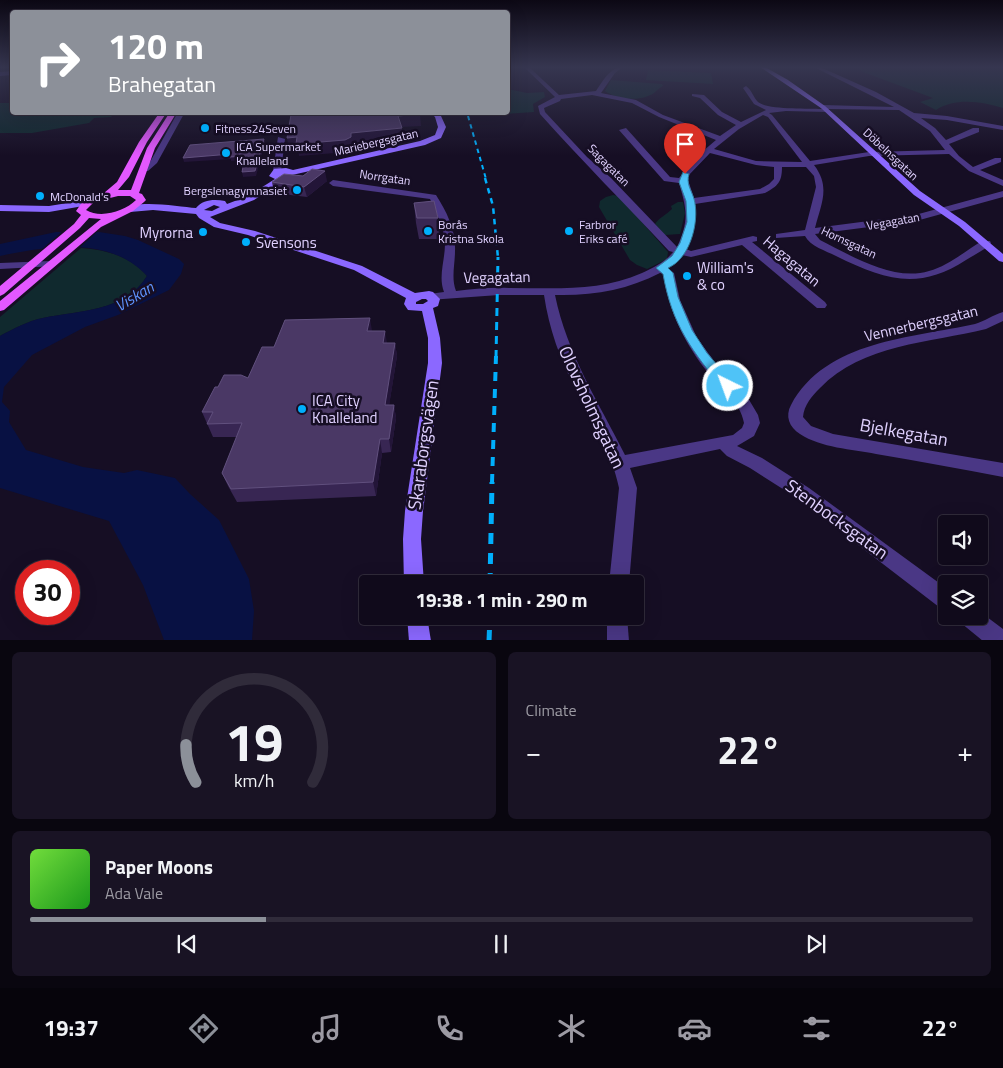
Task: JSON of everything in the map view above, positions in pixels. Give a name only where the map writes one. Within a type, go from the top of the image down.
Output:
[{"type":"main road","points":[[0,292],[77,226],[85,210],[118,187],[143,142],[162,115]]},
{"type":"main road","points":[[0,307],[98,225],[138,204],[137,196],[155,140],[172,115]]},
{"type":"main road","points":[[107,195],[137,196]]},
{"type":"main road","points":[[85,210],[100,216],[117,214]]},
{"type":"street","name":"Sagagatan","points":[[558,97],[556,102],[540,107],[542,113],[584,159],[608,180],[673,249],[680,252]]},
{"type":"street","points":[[610,97],[634,101],[661,116],[720,139]]},
{"type":"street","points":[[703,97],[717,112],[743,125]]},
{"type":"street","name":"Hornsgatan","points":[[752,97],[767,112],[818,176],[820,187],[809,232],[811,238],[816,242],[874,268],[895,275],[908,276],[932,274],[986,243]]},
{"type":"street","name":"Döbelnsgatan","points":[[809,97],[825,109],[917,193],[986,243],[1003,258]]},
{"type":"street","points":[[878,97],[912,115],[931,128],[946,143],[955,157],[973,170],[1003,183]]},
{"type":"street","points":[[680,252],[691,222],[690,201],[683,182],[685,174],[720,139],[767,112],[825,109],[901,109]]},
{"type":"street","points":[[145,169],[153,163],[180,115]]},
{"type":"street","name":"Mariebergsgatan","points":[[288,175],[431,140],[438,136],[442,127],[437,115]]},
{"type":"street","points":[[912,115],[948,118],[1003,128]]},
{"type":"street","points":[[623,130],[667,179],[683,182]]},
{"type":"street","points":[[946,143],[976,130]]},
{"type":"street","points":[[275,173],[281,139]]},
{"type":"street","points":[[708,150],[747,161],[778,165],[808,164],[875,154],[952,152]]},
{"type":"street","points":[[973,170],[998,160]]},
{"type":"street","points":[[690,201],[768,189],[778,179],[778,165]]},
{"type":"street","points":[[130,209],[152,207],[210,214],[222,207],[252,189],[275,173],[286,170],[288,175],[245,201],[222,207],[208,204],[164,202],[137,196]]},
{"type":"street","name":"Norrgatan","points":[[333,183],[433,197],[443,216],[448,232],[450,246],[447,286],[451,294]]},
{"type":"street","name":"Vegagatan","points":[[780,236],[888,223],[943,211],[1003,194]]},
{"type":"street","points":[[199,212],[200,207],[208,204]]},
{"type":"street","points":[[222,207],[222,216],[226,221],[251,233]]},
{"type":"street","points":[[0,210],[85,210]]},
{"type":"street","points":[[199,212],[216,225],[251,233],[342,262],[375,276],[413,297],[409,302],[411,306],[418,309],[430,303]]},
{"type":"street","name":"Hagagatan","points":[[680,252],[691,254],[749,240],[821,305]]},
{"type":"street","name":"Vegagatan","points":[[430,303],[451,294],[497,291],[585,292],[622,286],[672,262],[680,252]]},
{"type":"street","points":[[0,266],[34,263],[51,264]]},
{"type":"street","points":[[620,463],[725,444],[737,440],[748,432],[752,423],[751,415],[741,400],[716,373],[686,330],[672,297],[668,273],[661,268]]},
{"type":"street","name":"Olovsholmsgatan","points":[[549,292],[553,314],[566,356],[620,463],[628,488],[620,575]]},
{"type":"street","name":"Skaraborgsvägen","points":[[414,575],[412,539],[414,511],[435,363],[430,303]]},
{"type":"street","name":"Vennerbergsgatan","points":[[801,426],[795,418],[798,406],[820,379],[843,362],[866,352],[982,326],[1003,316]]},
{"type":"street","name":"Bjelkegatan","points":[[801,426],[814,435],[833,440],[1003,470]]},
{"type":"street","name":"Stenbocksgatan","points":[[725,444],[733,452],[756,463],[803,493],[938,594]]},
{"type":"street","points":[[418,625],[420,640]]},
{"type":"street","points":[[617,625],[618,640]]},
{"type":"street","points":[[980,625],[1001,640]]},
{"type":"green space","points":[[510,97],[545,97],[533,104],[534,112],[510,114]]},
{"type":"green space","points":[[619,97],[646,97],[636,99]]},
{"type":"green space","points":[[930,97],[1003,97],[1003,108],[986,104],[961,102],[952,103],[936,110],[920,102],[933,98]]},
{"type":"green space","points":[[0,103],[10,103],[10,115],[113,115],[111,117],[94,118],[89,123],[32,133],[0,133]]},
{"type":"green space","points":[[613,195],[619,196],[668,252],[667,259],[647,269],[630,260],[599,207],[600,201]]},
{"type":"green space","points":[[678,202],[683,202],[685,213],[680,234],[665,235],[655,224],[672,209],[671,206]]},
{"type":"green space","points":[[81,248],[100,250],[117,255],[133,263],[147,276],[138,288],[127,297],[114,303],[101,308],[37,319],[0,336],[0,317]]},
{"type":"water","name":"Viskan","points":[[56,232],[99,232],[125,236],[179,259],[184,264],[181,274],[169,290],[118,315],[85,327],[32,355],[4,387],[2,402],[10,411],[9,422],[26,450],[83,467],[124,473],[137,470],[175,478],[219,520],[249,579],[254,611],[252,640],[164,640],[143,585],[109,521],[0,488],[0,336],[37,319],[86,311],[114,303],[127,297],[138,288],[147,276],[132,263],[97,249],[58,247],[0,256],[0,244]]},
{"type":"pier","points":[[65,229],[100,229],[76,251],[40,251]]},
{"type":"building","points":[[291,115],[409,115],[398,116],[402,128],[351,133],[351,137],[345,140],[296,144],[297,137],[287,138]]},
{"type":"building","points":[[264,139],[255,171],[242,172],[245,156],[230,157],[231,154],[183,158],[190,145]]},
{"type":"building","points":[[312,169],[325,171],[304,187],[272,182],[284,174],[303,176]]},
{"type":"building","points":[[434,201],[438,218],[417,218],[414,203]]},
{"type":"building","name":"ICA City Knalleland","points":[[370,318],[367,331],[385,331],[383,343],[395,343],[385,405],[394,405],[389,439],[380,439],[373,482],[231,489],[222,473],[242,423],[207,424],[213,412],[202,412],[215,387],[218,387],[224,375],[241,375],[248,378],[262,347],[274,347],[285,320]]},
{"type":"railway","points":[[468,116],[486,179]]},
{"type":"railway","points":[[485,178],[493,206],[498,258]]},
{"type":"railway","points":[[496,358],[498,258]]},
{"type":"railway","points":[[492,483],[496,356]]},
{"type":"railway","points":[[490,575],[492,482]]},
{"type":"railway","points":[[489,640],[490,625]]},
{"type":"place","name":"Fitness24Seven","points":[[205,128]]},
{"type":"place","name":"ICA Supermarket Knalleland","points":[[226,153]]},
{"type":"place","name":"Bergslenagymnasiet","points":[[297,190]]},
{"type":"place","name":"McDonald's","points":[[40,196]]},
{"type":"place","name":"Borås Kristna Skola","points":[[428,231]]},
{"type":"place","name":"Farbror Eriks café","points":[[569,231]]},
{"type":"place","name":"Myrorna","points":[[203,232]]},
{"type":"place","name":"Svensons","points":[[246,242]]},
{"type":"place","name":"William's & co","points":[[687,276]]},
{"type":"place","name":"ICA City Knalleland","points":[[302,409]]},
{"type":"route","points":[[685,174],[683,182],[692,212],[689,230],[685,243],[676,258],[661,268],[668,273],[672,297],[686,330],[702,356],[728,386]]}]
